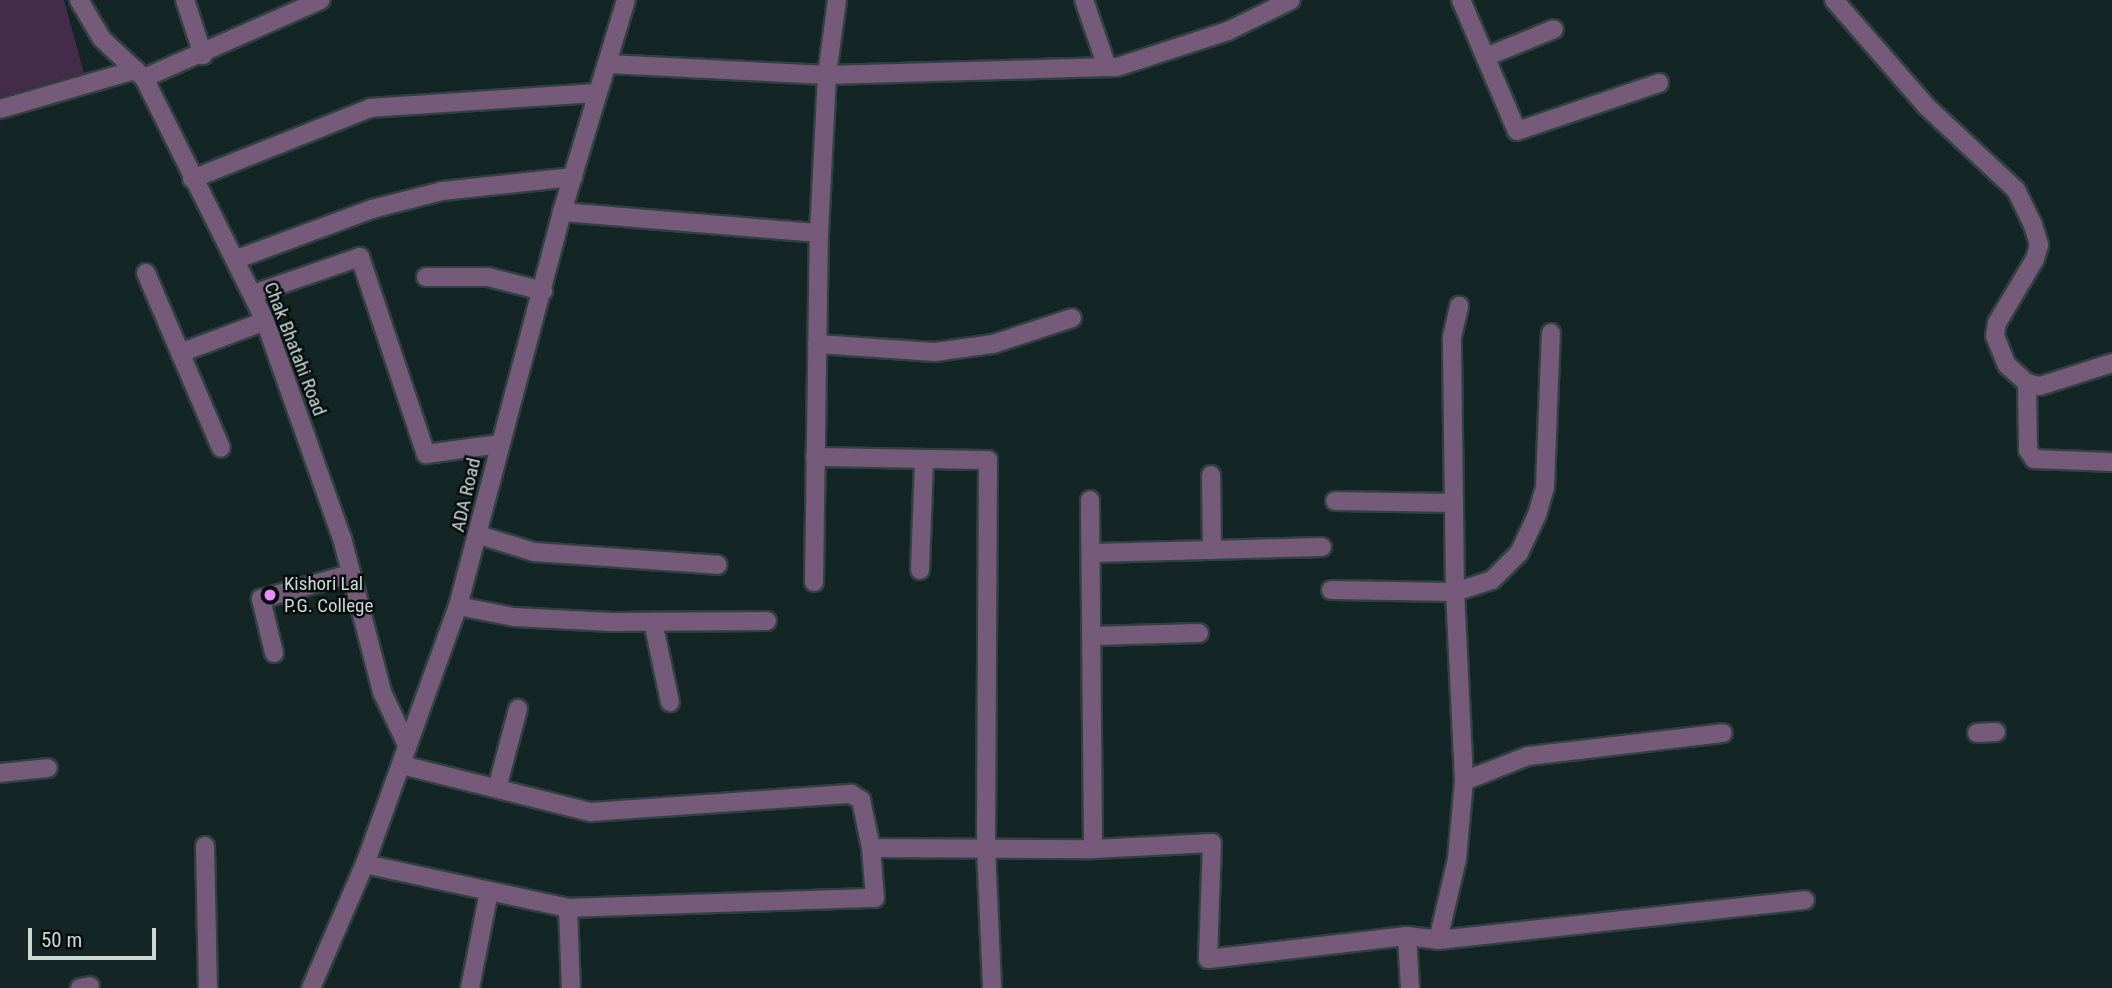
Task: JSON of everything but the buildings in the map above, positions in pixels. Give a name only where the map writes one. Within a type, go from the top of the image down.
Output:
[{"type":"street","name":"Chak Bhatahi Road","points":[[79,0],[102,39],[139,74],[237,260],[265,321],[350,574],[382,692],[407,745]]},
{"type":"street","points":[[185,0],[203,55]]},
{"type":"street","points":[[0,109],[203,55],[290,5],[321,0]]},
{"type":"street","name":"ADA Road","points":[[311,988],[365,864],[458,606],[479,535],[499,444],[562,212],[626,0]]},
{"type":"street","points":[[814,582],[819,233],[827,75],[837,0]]},
{"type":"street","points":[[1084,0],[1107,67]]},
{"type":"street","points":[[608,64],[827,75],[1107,67],[1228,31],[1291,0]]},
{"type":"street","points":[[1461,0],[1488,56],[1517,131],[1659,83]]},
{"type":"street","points":[[1834,0],[1889,67],[2001,174],[2021,202],[2039,245],[2000,313],[1995,336],[2007,365],[2027,383],[2065,381],[2112,363]]},
{"type":"street","points":[[1488,56],[1554,29]]},
{"type":"street","points":[[192,179],[370,108],[598,93]]},
{"type":"street","points":[[237,260],[372,209],[442,191],[573,177]]},
{"type":"street","points":[[562,212],[819,233]]},
{"type":"street","points":[[253,294],[360,257],[426,454],[499,444]]},
{"type":"street","points":[[146,273],[221,448]]},
{"type":"street","points":[[426,278],[488,277],[542,291]]},
{"type":"street","points":[[1438,940],[1457,859],[1464,781],[1455,592],[1452,337],[1459,306]]},
{"type":"street","points":[[817,344],[935,352],[993,344],[1072,318]]},
{"type":"street","points":[[180,353],[265,321]]},
{"type":"street","points":[[1331,590],[1455,592],[1492,580],[1519,553],[1537,515],[1546,461],[1550,333]]},
{"type":"street","points":[[2027,383],[2028,450],[2034,459],[2112,462]]},
{"type":"street","points":[[815,457],[988,460],[986,849],[992,988]]},
{"type":"street","points":[[920,570],[924,458]]},
{"type":"street","points":[[1211,475],[1212,550]]},
{"type":"street","points":[[1090,500],[1094,635],[1093,849]]},
{"type":"street","points":[[1335,501],[1454,503]]},
{"type":"street","points":[[479,535],[534,552],[718,565]]},
{"type":"street","points":[[1093,553],[1322,547]]},
{"type":"street","points":[[274,653],[261,599],[350,574]]},
{"type":"street","points":[[458,606],[514,617],[653,622],[767,621]]},
{"type":"street","points":[[653,622],[670,702]]},
{"type":"street","points":[[1094,635],[1199,633]]},
{"type":"street","points":[[496,788],[518,709]]},
{"type":"street","points":[[1977,733],[1996,732]]},
{"type":"street","points":[[1464,781],[1528,756],[1723,733]]},
{"type":"street","points":[[365,864],[568,908],[876,898],[871,848],[861,800],[850,794],[591,812],[402,765]]},
{"type":"street","points":[[0,773],[48,768]]},
{"type":"street","points":[[871,848],[1093,849],[1212,843],[1208,959],[1408,936],[1438,940],[1805,900]]},
{"type":"street","points":[[205,846],[208,988]]},
{"type":"street","points":[[470,988],[489,892]]},
{"type":"street","points":[[568,908],[570,988]]},
{"type":"street","points":[[1408,936],[1410,988]]},
{"type":"shaded area","points":[[0,0],[64,0],[84,73],[0,97]]},
{"type":"place","name":"Kishori Lal P.G. College","points":[[270,595]]}]
